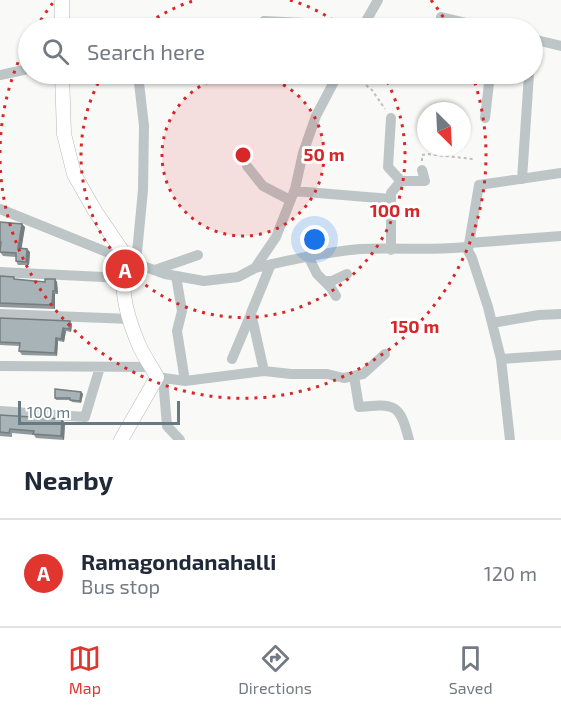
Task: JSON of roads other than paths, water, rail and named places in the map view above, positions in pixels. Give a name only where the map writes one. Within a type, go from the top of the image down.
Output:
[{"type":"main road","points":[[62,0],[62,18]]},
{"type":"main road","points":[[62,84],[64,134],[74,174],[95,211],[132,262],[124,269],[123,297],[138,344],[157,374],[121,440]]},
{"type":"street","points":[[372,5],[378,0]]},
{"type":"street","points":[[543,42],[561,46]]},
{"type":"street","points":[[0,75],[18,71]]},
{"type":"street","points":[[132,262],[143,190],[144,126],[139,84]]},
{"type":"street","points":[[255,268],[276,237],[292,196],[303,153],[316,116],[334,84]]},
{"type":"street","points":[[485,118],[489,84]]},
{"type":"street","points":[[522,179],[529,84]]},
{"type":"street","points":[[391,118],[388,166],[401,181],[425,181],[422,170]]},
{"type":"street","points":[[246,166],[263,186],[292,196],[391,199]]},
{"type":"street","points":[[510,440],[501,359],[469,246],[479,184],[561,173]]},
{"type":"street","points":[[391,250],[391,193],[401,181]]},
{"type":"street","points":[[0,208],[132,262],[176,276],[204,281],[238,277],[255,268],[308,256],[362,249],[448,249],[561,236]]},
{"type":"street","points":[[155,270],[198,255]]},
{"type":"street","points":[[308,256],[317,274],[336,296]]},
{"type":"street","points":[[232,359],[271,264]]},
{"type":"street","points":[[0,272],[124,278]]},
{"type":"street","points":[[325,281],[332,281],[347,274]]},
{"type":"street","points":[[176,276],[182,311],[177,331],[185,381]]},
{"type":"street","points":[[251,313],[264,371]]},
{"type":"street","points":[[0,314],[131,319]]},
{"type":"street","points":[[492,323],[539,315],[561,314]]},
{"type":"street","points":[[0,366],[100,367],[157,374],[185,381],[264,371],[344,378],[363,374],[385,354]]},
{"type":"street","points":[[501,359],[561,355]]},
{"type":"street","points":[[0,411],[85,417],[100,367]]},
{"type":"street","points":[[157,374],[167,426],[180,440]]},
{"type":"street","points":[[354,376],[360,407],[383,405],[397,410],[403,418],[409,440]]},
{"type":"place","name":"Ramagondanahalli","points":[[125,269]]}]
